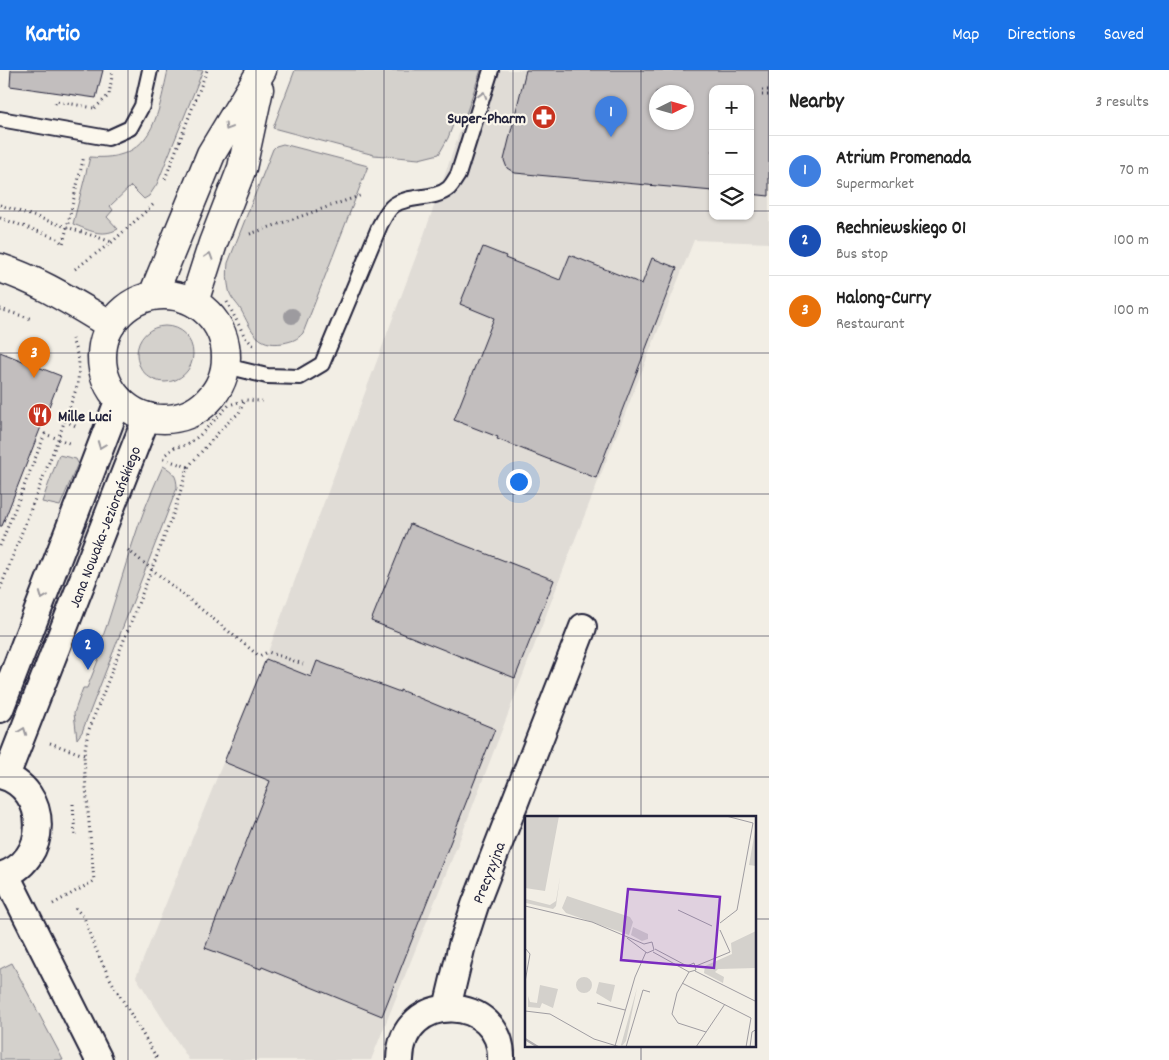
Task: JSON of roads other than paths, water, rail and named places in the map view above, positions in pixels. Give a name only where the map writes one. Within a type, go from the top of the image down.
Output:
[{"type":"street","points":[[153,295],[211,154],[263,70]]},
{"type":"street","points":[[194,302],[213,243],[242,168],[263,70]]},
{"type":"street","points":[[0,268],[21,275],[61,295],[111,325]]},
{"type":"street","points":[[153,295],[174,295],[194,302],[209,313],[220,329],[226,348],[226,366],[220,383],[211,398],[198,409],[182,416],[164,418],[147,416],[137,412],[119,399],[110,386],[104,371],[102,356],[105,339],[111,325],[122,311],[137,301],[153,295]]},
{"type":"street","name":"Jana Nowaka-Jeziorańskiego","points":[[0,709],[119,399]]},
{"type":"street","name":"Jana Nowaka-Jeziorańskiego","points":[[3,776],[147,416]]},
{"type":"street","name":"Precyzyjna","points":[[447,1008],[462,945],[475,905],[583,627]]},
{"type":"street","points":[[3,776],[18,783],[28,793],[35,805],[39,818],[39,833],[35,846],[28,858],[18,868],[3,876],[27,918],[99,1060]]},
{"type":"street","points":[[400,1060],[401,1048],[406,1033],[417,1020],[431,1011],[447,1008],[463,1009],[478,1016],[490,1026],[498,1041],[501,1060]]},
{"type":"lane","points":[[0,119],[108,138],[130,128],[142,106],[150,70]]},
{"type":"lane","points":[[226,366],[267,376],[300,377],[322,364],[380,224],[388,211],[394,205],[404,201],[443,192],[450,187],[458,175],[491,70]]},
{"type":"place","name":"Super-Pharm","points":[[544,117]]},
{"type":"place","name":"Atrium Promenada","points":[[611,137]]},
{"type":"place","name":"Halong-Curry","points":[[34,378]]},
{"type":"place","name":"Mille Luci","points":[[40,415]]},
{"type":"place","name":"Rechniewskiego 01","points":[[88,670]]}]
